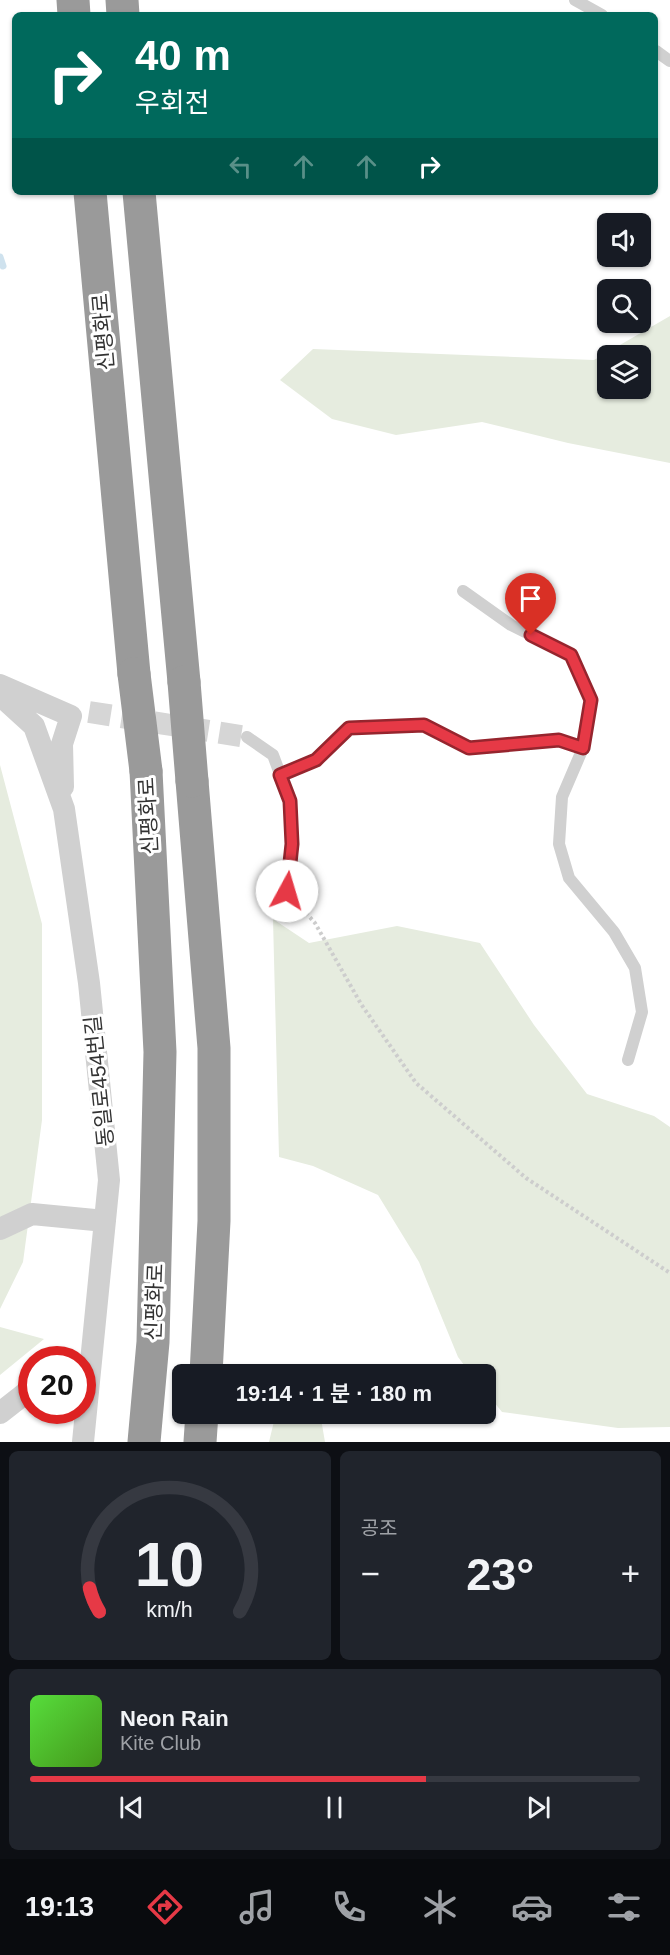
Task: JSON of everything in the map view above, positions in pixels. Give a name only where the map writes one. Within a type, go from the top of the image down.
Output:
[{"type":"highway","name":"신평화로","points":[[90,195],[134,674],[146,771],[160,1052],[153,1342],[144,1442]]},
{"type":"highway","points":[[139,195],[184,682],[214,1048],[214,1221],[207,1364]]},
{"type":"highway","points":[[200,1442],[201,1424]]},
{"type":"street","points":[[0,685],[80,714]]},
{"type":"street","points":[[0,695],[34,726],[80,714]]},
{"type":"street","points":[[64,809],[62,744],[80,714]]},
{"type":"street","name":"동일로454번길","points":[[34,726],[64,809],[89,983],[109,1180],[89,1346]]},
{"type":"street","points":[[0,1229],[32,1214],[105,1221]]},
{"type":"street","points":[[0,1413],[18,1399]]},
{"type":"street","name":"동일로454번길","points":[[83,1442],[84,1424]]},
{"type":"lane","points":[[575,0],[597,12]]},
{"type":"lane","points":[[658,53],[670,62]]},
{"type":"lane","points":[[463,591],[511,625],[571,655],[591,700],[583,748],[562,797],[559,844],[569,878],[614,932],[635,968],[642,1012],[628,1060]]},
{"type":"lane","points":[[280,775],[316,760],[349,728],[424,725],[469,748],[559,740],[583,748]]},
{"type":"lane","points":[[247,737],[273,755],[290,801],[292,844],[287,891]]},
{"type":"path","points":[[287,891],[315,923],[361,1004],[416,1083],[526,1178],[670,1273]]},
{"type":"shaded area","points":[[670,316],[670,463],[568,443],[482,422],[396,435],[332,419],[280,380],[313,349],[594,360],[597,358],[597,399],[651,399],[651,345],[620,345],[641,333],[651,333],[651,327]]},
{"type":"shaded area","points":[[0,765],[42,924],[42,1120],[23,1262],[0,1309]]},
{"type":"shaded area","points":[[273,919],[309,943],[397,926],[480,943],[534,1025],[587,1094],[654,1116],[670,1127],[670,1427],[618,1428],[502,1412],[496,1404],[496,1364],[463,1364],[458,1357],[419,1262],[378,1195],[313,1166],[279,1157]]},
{"type":"shaded area","points":[[0,1327],[44,1339],[35,1346],[18,1346],[18,1360],[0,1375]]},
{"type":"shaded area","points":[[273,1424],[322,1424],[325,1442],[269,1442]]},
{"type":"waterway","points":[[0,257],[3,266]]},
{"type":"tunnel","points":[[89,712],[247,737]]},
{"type":"route","points":[[287,891],[292,844],[290,801],[280,775],[316,760],[349,728],[424,725],[469,748],[559,740],[583,748],[591,700],[571,655],[531,635]]}]
